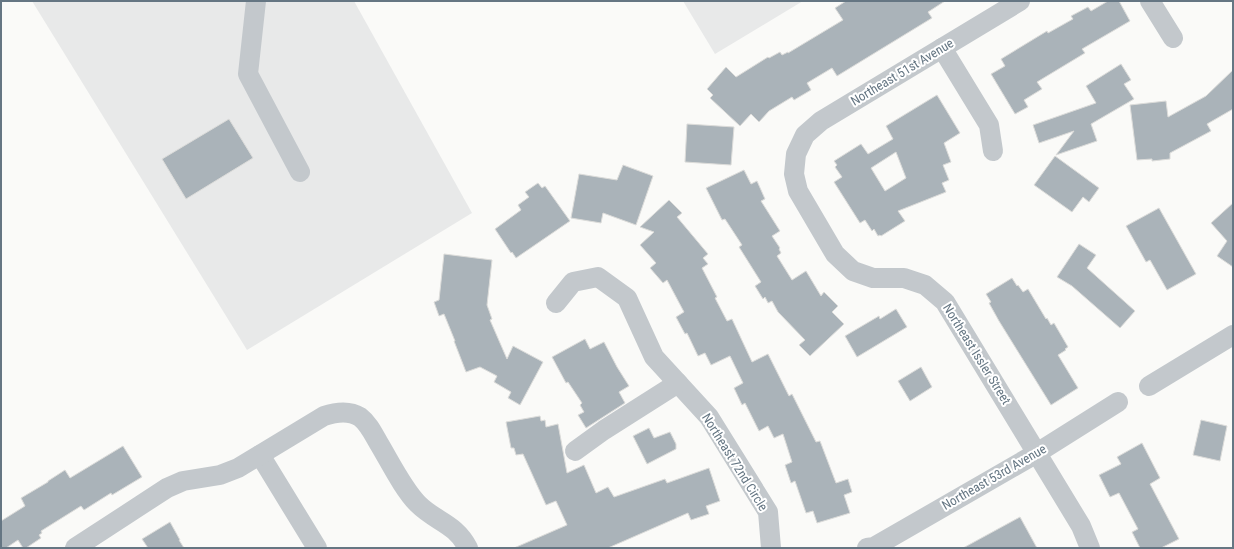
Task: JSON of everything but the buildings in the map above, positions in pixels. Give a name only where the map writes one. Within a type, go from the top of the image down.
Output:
[{"type":"street","points":[[256,1],[248,74],[300,172]]},
{"type":"street","name":"Northeast 51st Avenue","points":[[796,154],[805,135],[820,121],[1020,1]]},
{"type":"street","points":[[1150,1],[1173,38]]},
{"type":"street","points":[[942,48],[989,125],[993,151]]},
{"type":"street","name":"Northeast Issler Street","points":[[796,154],[794,174],[798,191],[835,254],[853,271],[873,278],[904,278],[925,285],[945,302],[1081,526],[1090,548]]},
{"type":"street","name":"Northeast 72nd Circle","points":[[556,303],[573,282],[598,277],[627,298],[654,357],[709,418],[768,512],[771,548]]},
{"type":"street","points":[[1149,386],[1233,335]]},
{"type":"street","points":[[575,451],[604,430],[678,383]]},
{"type":"street","name":"Northeast 53rd Avenue","points":[[868,548],[874,547],[1037,453],[1118,402]]},
{"type":"street","points":[[75,548],[167,488],[183,481],[220,475],[238,468],[324,416],[338,412],[348,412],[360,417],[369,427],[406,489],[418,504],[452,527],[463,539],[468,548]]},
{"type":"street","points":[[260,455],[317,548]]},
{"type":"shaded area","points":[[32,1],[354,1],[472,213],[247,350]]},
{"type":"shaded area","points":[[683,1],[803,1],[715,54]]}]
